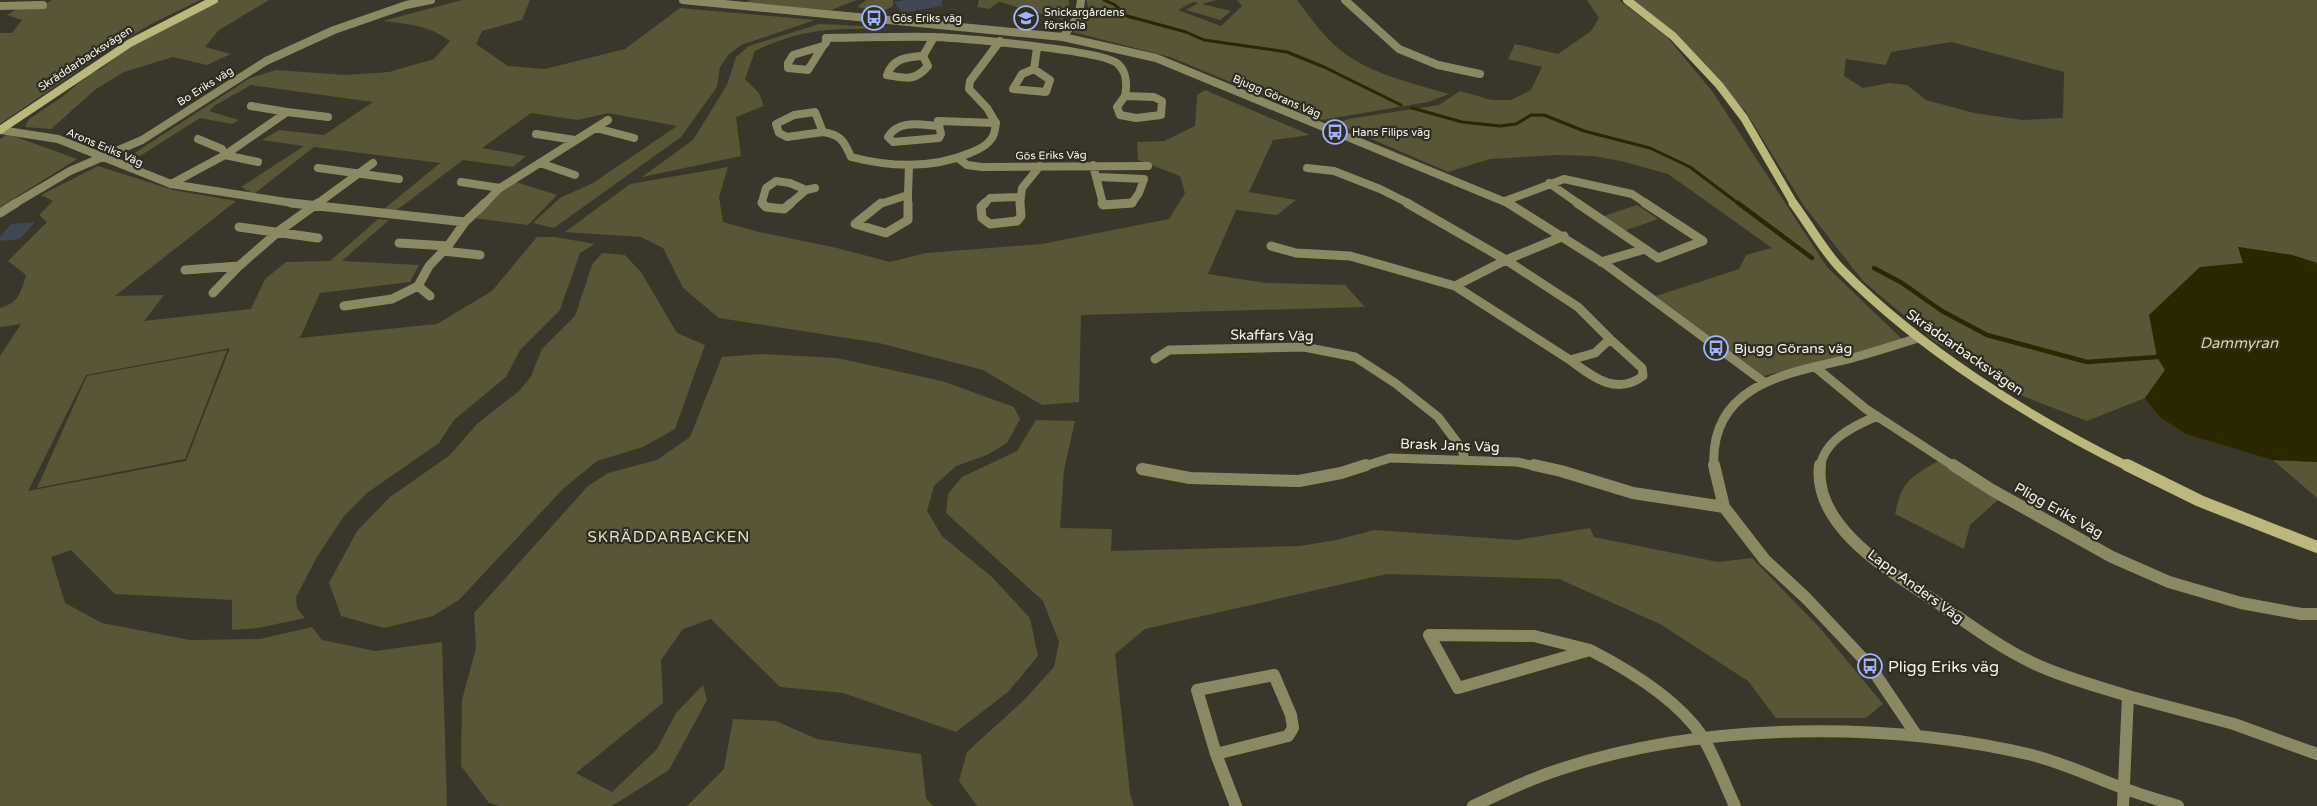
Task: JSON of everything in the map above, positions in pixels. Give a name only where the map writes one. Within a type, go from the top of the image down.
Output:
[{"type":"street","name":"Skräddarbacksvägen","points":[[0,130],[100,60],[182,13],[214,0]]},
{"type":"street","name":"Bo Eriks väg","points":[[0,213],[38,188],[142,140],[266,61],[334,30],[397,8],[431,0]]},
{"type":"street","points":[[683,0],[1063,37],[1079,16],[1082,0]]},
{"type":"street","points":[[1345,0],[1399,49],[1438,65],[1480,74]]},
{"type":"street","name":"Skräddarbacksvägen","points":[[1627,0],[1673,36],[1718,85],[1744,118],[1790,199],[1841,270],[1918,338],[2005,398],[2095,450],[2200,501],[2317,547]]},
{"type":"street","points":[[0,6],[43,5]]},
{"type":"street","points":[[823,132],[814,112],[794,115],[776,124],[779,133],[787,138],[823,132],[836,134],[845,144],[851,156],[871,162],[909,165],[958,158],[975,151],[991,139],[996,123],[987,108],[970,89],[970,81],[978,67],[1006,32]]},
{"type":"street","points":[[923,56],[934,37]]},
{"type":"street","points":[[823,46],[793,55],[788,63],[788,68],[793,78],[808,72],[826,43],[826,38],[934,37],[1066,50],[1106,57],[1119,64],[1127,83],[1125,96],[1118,107],[1120,115],[1136,118],[1161,115],[1164,105],[1162,101],[1154,97],[1125,96]]},
{"type":"street","name":"Bjugg Görans Väg","points":[[1063,37],[1156,58],[1505,201],[1564,236],[1764,382]]},
{"type":"street","points":[[1034,69],[1037,48]]},
{"type":"street","points":[[923,56],[928,66],[923,72],[911,79],[887,74],[889,67],[901,57],[923,56]]},
{"type":"street","points":[[1034,69],[1050,80],[1046,92],[1014,89],[1022,74],[1034,69]]},
{"type":"street","points":[[251,106],[328,117]]},
{"type":"street","points":[[171,184],[225,155],[287,112]]},
{"type":"street","points":[[344,306],[392,299],[418,286],[429,266],[446,248],[465,222],[500,188],[608,120]]},
{"type":"street","points":[[939,126],[899,125],[891,130],[888,137],[893,142],[922,142],[939,138],[941,134],[938,121],[996,123]]},
{"type":"street","points":[[596,128],[634,138]]},
{"type":"street","name":"Arons Eriks Väg","points":[[0,130],[58,139],[105,157],[139,173],[171,184],[313,206],[465,222]]},
{"type":"street","points":[[536,134],[575,140]]},
{"type":"street","points":[[198,139],[222,149],[225,155]]},
{"type":"street","points":[[225,155],[258,162]]},
{"type":"street","name":"Gös Eriks Väg","points":[[958,158],[967,165],[982,167],[1148,166]]},
{"type":"street","points":[[213,293],[239,266],[279,231],[373,163]]},
{"type":"street","points":[[540,163],[575,175]]},
{"type":"street","points":[[909,165],[909,195],[908,220],[886,233],[854,224],[882,202],[909,195]]},
{"type":"street","name":"Gös Eriks Väg","points":[[1093,165],[1098,177],[1103,205],[1132,203],[1139,193],[1144,179],[1098,177]]},
{"type":"street","name":"Gös Eriks Väg","points":[[1018,197],[1020,190],[1040,166]]},
{"type":"street","points":[[318,168],[399,179]]},
{"type":"street","points":[[1272,246],[1296,253],[1350,256],[1455,286],[1586,372],[1610,384],[1629,385],[1643,376],[1642,368],[1622,348],[1610,340],[1578,307],[1506,260],[1418,208],[1380,189],[1334,171],[1308,168]]},
{"type":"street","points":[[1505,201],[1548,183],[1564,179],[1632,194],[1703,241],[1658,258],[1548,183]]},
{"type":"street","points":[[776,181],[811,189],[784,208],[766,207],[762,202],[766,188],[776,181]]},
{"type":"street","points":[[461,182],[500,188]]},
{"type":"street","points":[[1018,197],[1021,216],[1018,221],[990,224],[982,218],[981,207],[990,198],[1018,197]]},
{"type":"street","points":[[239,227],[279,231],[318,238]]},
{"type":"street","points":[[1455,286],[1506,260],[1564,236]]},
{"type":"street","points":[[399,243],[446,248],[480,255]]},
{"type":"street","points":[[1601,262],[1645,249]]},
{"type":"street","points":[[185,270],[239,266]]},
{"type":"street","points":[[418,286],[430,296]]},
{"type":"street","points":[[1917,736],[1870,666],[1806,598],[1765,560],[1724,507],[1714,465],[1716,438],[1725,416],[1741,397],[1764,382],[1785,374],[1918,338]]},
{"type":"street","points":[[1570,360],[1595,353],[1610,340]]},
{"type":"street","name":"Skaffars Väg","points":[[1156,359],[1169,350],[1304,347],[1355,357],[1395,382],[1438,417],[1462,449],[1465,460]]},
{"type":"street","name":"Pligg Eriks Väg","points":[[1815,367],[1877,416],[1992,490],[2112,557],[2169,582],[2241,603],[2301,614],[2317,614]]},
{"type":"street","name":"Lapp Anders Väg","points":[[1877,416],[1850,429],[1826,450],[1819,468],[1827,507],[1850,536],[1877,562],[1987,638],[2048,670],[2128,696],[2234,724],[2317,754]]},
{"type":"street","name":"Brask Jans Väg","points":[[1142,469],[1190,478],[1299,481],[1341,473],[1390,458],[1517,462],[1561,471],[1633,493],[1724,507]]},
{"type":"street","points":[[1590,650],[1458,688],[1429,635],[1534,636],[1590,650],[1620,665],[1662,694],[1681,710],[1702,737],[1734,806]]},
{"type":"street","points":[[1216,754],[1288,736],[1293,728],[1291,715],[1274,675],[1197,690],[1216,754],[1236,806]]},
{"type":"street","points":[[2123,806],[2128,696]]},
{"type":"street","points":[[1473,806],[1502,790],[1582,762],[1638,748],[1702,737],[1800,731],[1917,736],[1951,740],[2058,762],[2123,788],[2178,806]]},
{"type":"shaded area","points":[[52,0],[200,0],[151,24],[105,52],[0,124],[0,33],[12,33],[22,20],[7,15],[17,9],[38,9]]},
{"type":"shaded area","points":[[220,0],[269,0],[219,30],[205,47],[231,54],[207,65],[173,57],[124,72],[96,89],[51,129],[25,127],[29,119],[62,97],[91,73],[101,69],[127,47],[194,10]]},
{"type":"shaded area","points":[[462,0],[530,0],[522,20],[482,31],[476,44],[508,66],[545,69],[625,49],[680,8],[815,20],[741,45],[729,54],[720,67],[717,87],[681,137],[554,228],[533,223],[560,198],[593,183],[677,126],[608,113],[578,120],[531,113],[482,148],[526,156],[513,167],[463,160],[397,210],[384,209],[440,163],[314,147],[254,194],[241,187],[304,146],[262,140],[279,130],[324,135],[373,102],[251,85],[214,106],[209,111],[239,120],[232,124],[200,118],[140,156],[133,154],[250,78],[276,70],[344,75],[389,72],[434,59],[450,41],[426,28],[383,21]]},
{"type":"shaded area","points":[[751,0],[857,0],[831,10],[744,3]]},
{"type":"shaded area","points":[[866,0],[893,0],[893,6],[885,10],[857,7]]},
{"type":"shaded area","points":[[979,0],[1069,0],[1069,6],[1063,20],[999,2],[989,9],[977,7]]},
{"type":"shaded area","points":[[1086,0],[1216,0],[1202,4],[1231,11],[1220,20],[1186,10],[1198,3],[1193,2],[1178,10],[1221,26],[1242,6],[1237,0],[1297,0],[1328,38],[1351,58],[1391,77],[1449,94],[1428,102],[1322,120],[1170,57],[1073,32],[1089,10]]},
{"type":"shaded area","points":[[1587,0],[1619,0],[1667,37],[1712,91],[1827,267],[1902,339],[1852,354],[1763,376],[1656,296],[1739,269],[1746,255],[1772,248],[1668,174],[1621,161],[1593,156],[1556,155],[1490,159],[1448,172],[1337,124],[1348,119],[1439,105],[1460,91],[1492,100],[1511,100],[1531,90],[1542,67],[1508,59],[1515,44],[1558,54],[1591,31],[1599,18]]},
{"type":"shaded area","points":[[1629,0],[2317,0],[2317,263],[2292,255],[2239,247],[2243,263],[2200,268],[2157,356],[2165,370],[2145,398],[2087,421],[2020,395],[1933,340],[1863,281],[1804,206],[1746,112],[1668,27]],"holes":[[[1951,42],[2064,72],[2063,118],[2022,120],[1974,113],[1926,100],[1907,85],[1889,83],[1863,88],[1844,76],[1846,59],[1886,65],[1891,52]]]},
{"type":"shaded area","points":[[819,24],[889,27],[811,32],[786,38],[755,51],[745,79],[759,93],[764,106],[736,117],[741,156],[642,177],[693,140],[727,85],[736,57],[749,46]]},
{"type":"shaded area","points":[[1205,90],[1310,135],[1273,140],[1249,192],[1296,200],[1277,215],[1236,210],[1208,274],[1266,283],[1345,285],[1365,307],[1081,315],[1079,402],[1042,405],[983,370],[879,343],[719,318],[683,288],[663,248],[641,237],[565,232],[630,184],[728,167],[719,197],[723,222],[890,262],[926,253],[1042,244],[1169,219],[1185,193],[1180,176],[1138,160],[1137,142],[1164,141],[1195,126],[1197,95]]},
{"type":"shaded area","points":[[8,134],[77,159],[0,207],[0,139]]},
{"type":"shaded area","points":[[98,166],[173,190],[236,201],[115,296],[164,295],[144,321],[251,309],[265,279],[286,262],[330,261],[378,219],[389,220],[342,261],[419,265],[410,282],[320,293],[300,338],[437,324],[492,291],[537,237],[555,237],[595,244],[580,253],[560,310],[520,350],[506,377],[454,420],[439,443],[367,493],[344,516],[317,557],[296,597],[297,608],[305,618],[258,628],[232,630],[232,600],[115,594],[71,550],[51,557],[65,603],[102,623],[190,640],[260,639],[312,627],[322,640],[375,651],[442,642],[447,806],[0,806],[0,356],[21,324],[0,327],[0,308],[15,300],[21,292],[26,275],[8,261],[47,222],[39,215],[53,201],[41,195]],"holes":[[[230,348],[186,461],[28,491],[86,375]]]},
{"type":"shaded area","points":[[516,182],[557,195],[528,225],[473,218],[500,193]]},
{"type":"shaded area","points":[[1637,205],[1658,219],[1624,231],[1601,217]]},
{"type":"shaded area","points":[[602,253],[625,255],[641,272],[677,333],[705,345],[675,429],[643,447],[597,461],[563,489],[459,600],[433,616],[384,628],[341,616],[329,583],[357,531],[390,497],[450,455],[477,424],[519,391],[530,378],[542,349],[575,316],[592,265]]},
{"type":"shaded area","points":[[227,350],[185,459],[37,488],[87,376]]},
{"type":"shaded area","points":[[761,354],[837,358],[942,381],[1014,407],[1020,419],[1007,443],[987,455],[956,466],[934,486],[927,511],[942,536],[992,577],[1030,618],[1038,656],[1008,692],[956,732],[843,693],[780,687],[711,619],[683,629],[661,660],[663,703],[576,773],[612,792],[657,749],[676,713],[703,685],[707,700],[669,770],[612,806],[500,806],[489,803],[461,766],[462,700],[476,648],[474,613],[588,486],[608,473],[657,460],[690,437],[722,357]]},
{"type":"shaded area","points":[[1036,420],[1075,421],[1064,470],[1060,528],[1112,529],[1111,551],[1300,546],[1336,540],[1374,530],[1517,540],[1590,528],[1594,537],[1718,562],[1752,558],[1820,628],[1883,704],[1866,718],[1776,718],[1748,681],[1660,624],[1559,579],[1387,574],[1145,629],[1115,654],[1130,794],[1134,806],[977,806],[959,781],[967,752],[1025,699],[1054,667],[1059,642],[1043,601],[946,513],[948,494],[962,477],[1017,451]]},
{"type":"shaded area","points":[[2273,460],[2317,462],[2317,498]]},
{"type":"shaded area","points":[[1938,461],[1999,499],[1970,525],[1964,549],[1895,514],[1901,494],[1908,482]]},
{"type":"shaded area","points":[[733,719],[776,721],[817,739],[921,754],[926,798],[933,806],[687,806],[724,769]]},
{"type":"water","name":"Dammyran","points":[[2238,247],[2292,255],[2317,263],[2317,462],[2273,460],[2186,434],[2160,417],[2145,398],[2165,370],[2157,357],[2149,315],[2200,267],[2243,263]]},
{"type":"building","points":[[904,0],[942,0],[942,6],[902,13],[894,2]]},
{"type":"building","points":[[35,222],[20,239],[0,241],[0,237],[11,224]]},
{"type":"waterway","points":[[1104,0],[1115,5],[1127,16],[1186,32],[1204,40],[1287,52],[1324,67],[1401,105]]},
{"type":"waterway","points":[[1412,108],[1462,122],[1500,126],[1516,124],[1531,115],[1544,115],[1584,131],[1650,148],[1690,167],[1739,204]]},
{"type":"waterway","points":[[1738,203],[1812,258]]},
{"type":"waterway","points":[[1874,268],[1902,283],[1942,311],[1987,335],[2087,362],[2157,357]]},
{"type":"place","name":"Gös Eriks väg","points":[[874,18]]},
{"type":"place","name":"Snickargårdens förskola","points":[[1026,18]]},
{"type":"place","name":"Hans Filips väg","points":[[1335,132]]},
{"type":"place","name":"Bjugg Görans väg","points":[[1716,348]]},
{"type":"place","name":"Pligg Eriks väg","points":[[1870,666]]},
{"type":"district","name":"SKRÄDDARBACKEN","points":[[669,537]]}]
